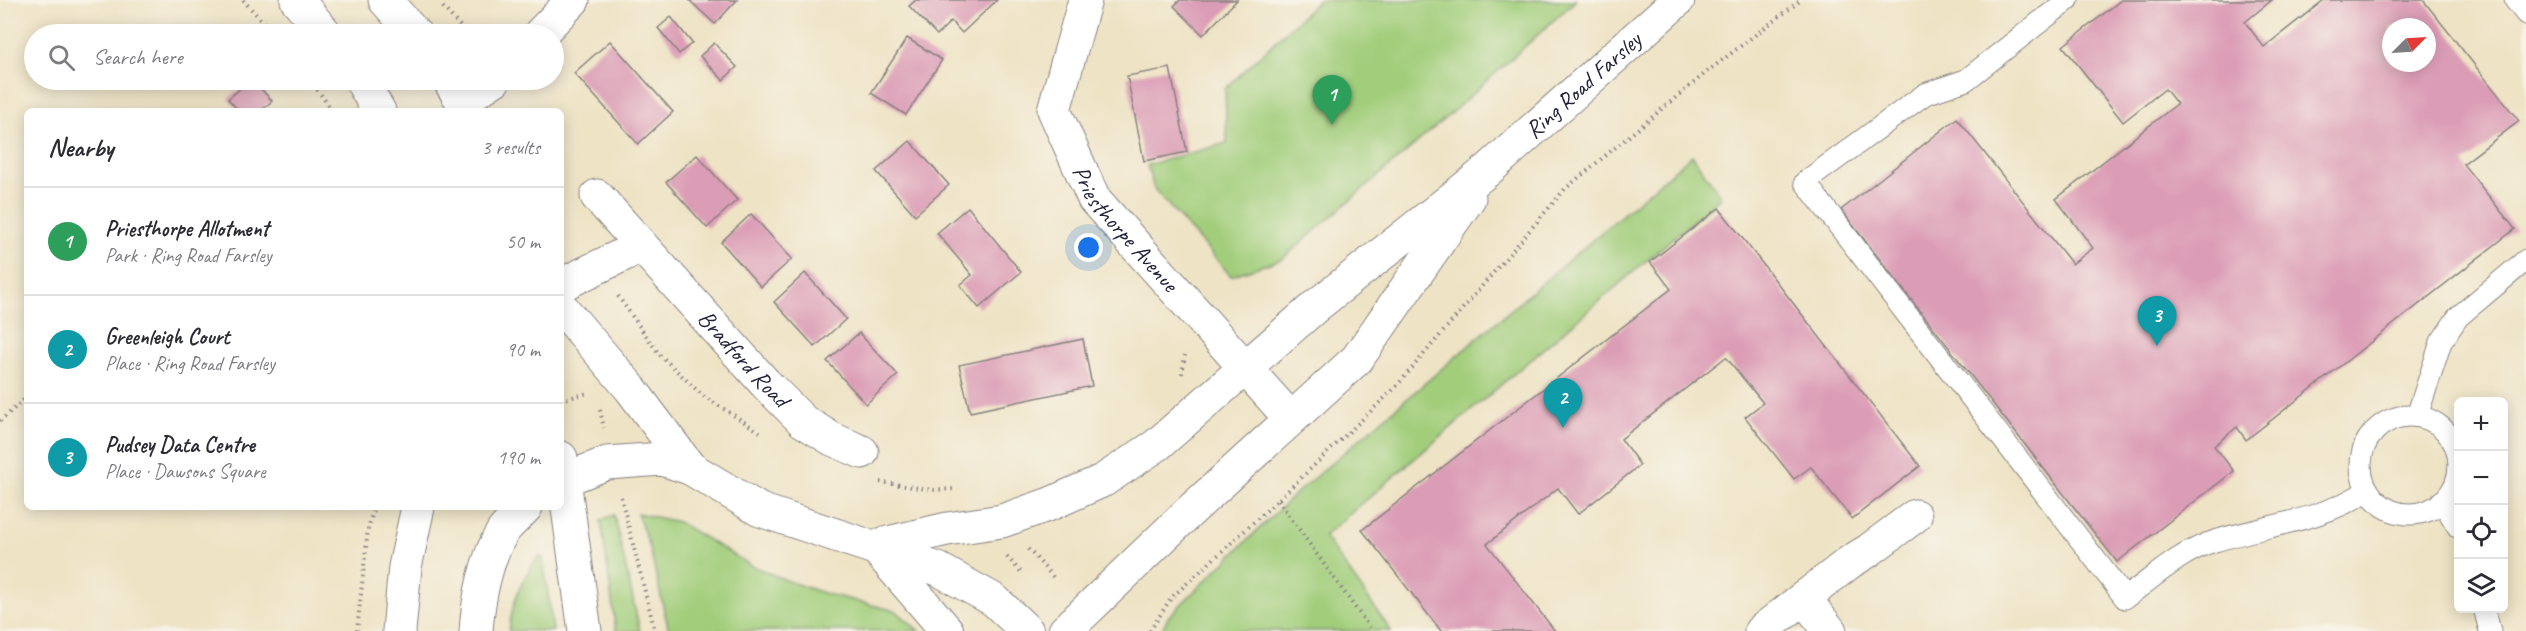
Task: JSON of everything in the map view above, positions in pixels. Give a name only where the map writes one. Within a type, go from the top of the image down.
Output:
[{"type":"main road","points":[[297,0],[317,24]]},
{"type":"main road","points":[[385,0],[406,24]]},
{"type":"main road","points":[[550,24],[573,0]]},
{"type":"main road","name":"Priesthorpe Avenue","points":[[1084,0],[1054,110],[1094,199],[1291,419]]},
{"type":"main road","name":"Ring Road Farsley","points":[[1488,170],[1678,0]]},
{"type":"main road","points":[[367,90],[377,108]]},
{"type":"main road","points":[[460,97],[474,90]]},
{"type":"main road","points":[[875,546],[947,529],[1002,521],[1050,504],[1104,480],[1157,445],[1316,306],[1488,170]]},
{"type":"main road","points":[[1065,631],[1189,512],[1357,359],[1488,170]]},
{"type":"main road","name":"Bradford Road","points":[[597,196],[765,383],[803,420],[832,439],[862,452]]},
{"type":"main road","points":[[564,284],[642,246]]},
{"type":"main road","points":[[564,311],[631,389],[690,468]]},
{"type":"main road","points":[[564,472],[612,462],[662,459],[690,468],[760,510],[875,546],[938,569],[994,600],[1027,631]]},
{"type":"main road","points":[[564,486],[585,631]]},
{"type":"main road","points":[[399,631],[405,567],[417,510]]},
{"type":"main road","points":[[476,631],[478,605],[486,573],[503,532],[523,510]]},
{"type":"main road","points":[[1761,631],[1850,562],[1915,516]]},
{"type":"main road","points":[[875,546],[946,631]]},
{"type":"main road","points":[[1804,598],[1830,631]]},
{"type":"lane","points":[[2068,0],[1966,80],[1925,94],[1805,183],[2125,598],[2192,550],[2213,541],[2330,510],[2349,503],[2368,490]]},
{"type":"lane","points":[[2515,0],[2526,14]]},
{"type":"lane","points":[[2417,416],[2441,342],[2458,317],[2526,260]]},
{"type":"lane","points":[[2454,484],[2448,496],[2432,509],[2412,515],[2392,511],[2375,500],[2368,490],[2364,483],[2360,463],[2366,443],[2378,427],[2397,418],[2417,416],[2437,424],[2451,438],[2456,451]]},
{"type":"lane","points":[[2442,501],[2454,520]]},
{"type":"lane","points":[[2485,613],[2490,631]]},
{"type":"path","points":[[243,0],[265,24]]},
{"type":"path","points":[[436,0],[458,24]]},
{"type":"path","points":[[1150,631],[1171,598],[1395,388],[1565,189],[1708,71],[1801,0]]},
{"type":"path","points":[[317,90],[331,108]]},
{"type":"path","points":[[1178,382],[1185,354]]},
{"type":"path","points":[[564,399],[580,396]]},
{"type":"path","points":[[0,421],[24,400]]},
{"type":"path","points":[[1278,500],[1372,631]]},
{"type":"path","points":[[357,631],[368,529],[373,510]]},
{"type":"path","points":[[625,515],[655,631]]},
{"type":"path","points":[[1027,547],[1055,579]]},
{"type":"path","points":[[1003,553],[1025,577]]},
{"type":"green space","points":[[1319,0],[1576,0],[1457,108],[1282,259],[1231,276],[1154,189],[1147,165],[1227,143],[1225,89]]},
{"type":"green space","points":[[1692,155],[1721,197],[1324,536],[1391,631],[1161,631],[1169,616],[1293,496]]},
{"type":"green space","points":[[637,513],[678,522],[750,565],[788,581],[823,593],[896,611],[919,631],[669,631],[649,545]]},
{"type":"green space","points":[[614,515],[640,631],[616,631],[601,520]]},
{"type":"green space","points":[[539,556],[543,558],[553,631],[509,631],[518,591]]},
{"type":"building","points":[[689,0],[737,0],[715,24]]},
{"type":"building","points":[[916,0],[997,0],[962,33],[951,21],[937,35],[909,6]]},
{"type":"building","points":[[1180,0],[1237,0],[1203,35],[1174,6]]},
{"type":"building","points":[[2121,0],[2272,0],[2245,22],[2264,47],[2324,0],[2423,0],[2519,121],[2463,164],[2515,229],[2246,440],[2237,427],[2214,446],[2234,471],[2117,562],[1841,210],[1957,118],[2072,264],[2093,248],[2056,199],[2177,104],[2165,89],[2123,122],[2063,46]]},
{"type":"building","points":[[671,17],[692,43],[679,54],[658,28]]},
{"type":"building","points":[[907,38],[942,60],[906,115],[871,93]]},
{"type":"building","points":[[610,41],[673,112],[638,144],[574,73]]},
{"type":"building","points":[[714,43],[737,67],[723,80],[700,56]]},
{"type":"building","points":[[1170,68],[1187,152],[1144,161],[1127,76]]},
{"type":"building","points":[[238,90],[262,90],[272,101],[264,108],[236,108],[228,99]]},
{"type":"building","points":[[910,141],[949,185],[915,215],[876,171]]},
{"type":"building","points":[[697,155],[737,200],[707,228],[666,182]]},
{"type":"building","points":[[968,207],[1021,272],[979,308],[960,285],[972,275],[937,233]]},
{"type":"building","points":[[1719,208],[1920,466],[1852,519],[1811,467],[1794,479],[1745,417],[1763,403],[1726,357],[1621,439],[1640,465],[1578,514],[1558,488],[1487,544],[1555,631],[1441,631],[1362,530],[1671,289],[1650,262]]},
{"type":"building","points":[[751,214],[792,259],[761,287],[721,242]]},
{"type":"building","points":[[805,273],[846,319],[815,347],[774,302]]},
{"type":"building","points":[[859,333],[898,375],[866,404],[827,361]]},
{"type":"building","points":[[1083,339],[1092,386],[970,412],[959,365]]},
{"type":"place","name":"Priesthorpe Allotment","points":[[1332,125]]},
{"type":"place","name":"Pudsey Data Centre","points":[[2157,346]]},
{"type":"place","name":"Greenleigh Court","points":[[1563,428]]}]
